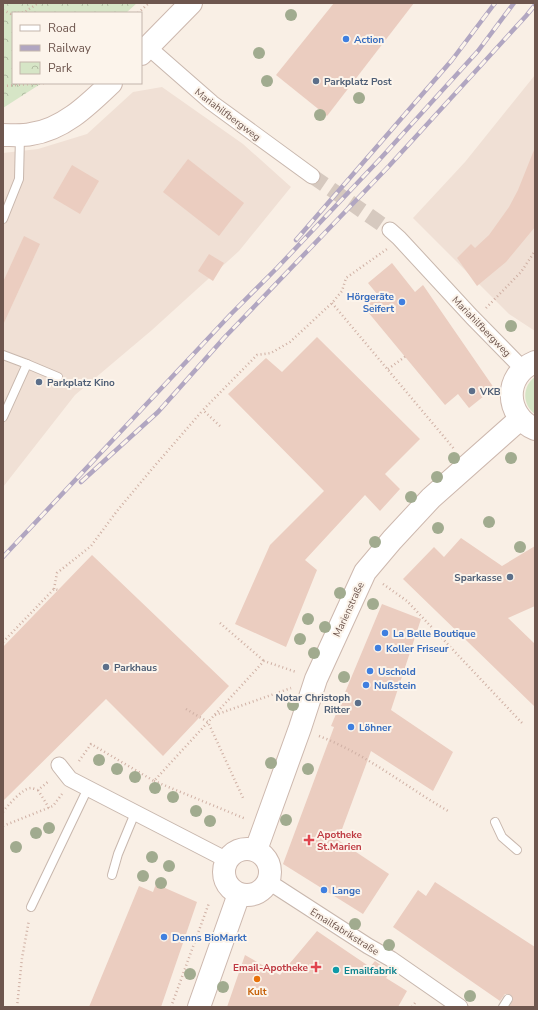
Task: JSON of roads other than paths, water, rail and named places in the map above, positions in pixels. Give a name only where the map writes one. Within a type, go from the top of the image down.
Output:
[{"type":"street","points":[[145,51],[191,3]]},
{"type":"street","name":"Mariahilfbergweg","points":[[145,51],[212,103],[312,176]]},
{"type":"street","points":[[11,135],[32,134],[54,128],[88,105],[110,84]]},
{"type":"street","name":"Mariahilfbergweg","points":[[395,234],[472,317],[529,366]]},
{"type":"street","points":[[527,424],[514,410],[512,388],[516,378],[529,366]]},
{"type":"street","name":"Marienstraße","points":[[256,850],[316,679],[365,572],[431,498],[468,465],[527,424]]},
{"type":"street","points":[[59,764],[68,784],[88,788],[227,860]]},
{"type":"street","points":[[250,848],[256,850],[263,854],[268,860],[271,875],[269,882],[265,888],[253,895],[239,894],[232,890],[224,876],[224,868],[227,860],[237,851],[250,848]]},
{"type":"street","name":"Emailfabrikstraße","points":[[269,882],[368,946],[392,958],[460,1007]]},
{"type":"street","points":[[199,1007],[239,894]]},
{"type":"lane","points":[[3,219],[19,178],[11,135]]},
{"type":"lane","points":[[3,355],[58,377]]},
{"type":"lane","points":[[3,417],[27,364]]},
{"type":"lane","points":[[31,907],[88,788]]},
{"type":"lane","points":[[112,875],[118,854],[135,813]]},
{"type":"lane","points":[[495,822],[502,837],[517,850]]},
{"type":"lane","points":[[503,1007],[508,999]]},
{"type":"tunnel","points":[[312,176],[390,230]]},
{"type":"railway","points":[[296,240],[452,60],[495,3]]},
{"type":"railway","points":[[3,557],[231,314],[277,268],[380,159],[478,51],[514,3]]},
{"type":"railway","points":[[81,482],[158,412],[224,338],[389,166],[535,5]]},
{"type":"place","name":"Action","points":[[346,39]]},
{"type":"place","name":"Parkplatz Post","points":[[316,81]]},
{"type":"place","name":"Hörgeräte Seifert","points":[[402,302]]},
{"type":"place","name":"Parkplatz Kino","points":[[39,382]]},
{"type":"place","name":"VKB","points":[[472,391]]},
{"type":"place","name":"Sparkasse","points":[[510,577]]},
{"type":"place","name":"La Belle Boutique","points":[[385,633]]},
{"type":"place","name":"Koller Friseur","points":[[378,648]]},
{"type":"place","name":"Parkhaus","points":[[106,667]]},
{"type":"place","name":"Uschold","points":[[370,671]]},
{"type":"place","name":"Nußstein","points":[[366,685]]},
{"type":"place","name":"Notar Christoph Ritter","points":[[358,703]]},
{"type":"place","name":"Löhner","points":[[351,727]]},
{"type":"place","name":"Apotheke St.Marien","points":[[309,840]]},
{"type":"place","name":"Lange","points":[[324,890]]},
{"type":"place","name":"Denns BioMarkt","points":[[164,937]]},
{"type":"place","name":"Email-Apotheke","points":[[316,967]]},
{"type":"place","name":"Emailfabrik","points":[[336,970]]},
{"type":"place","name":"Kult","points":[[257,979]]}]
